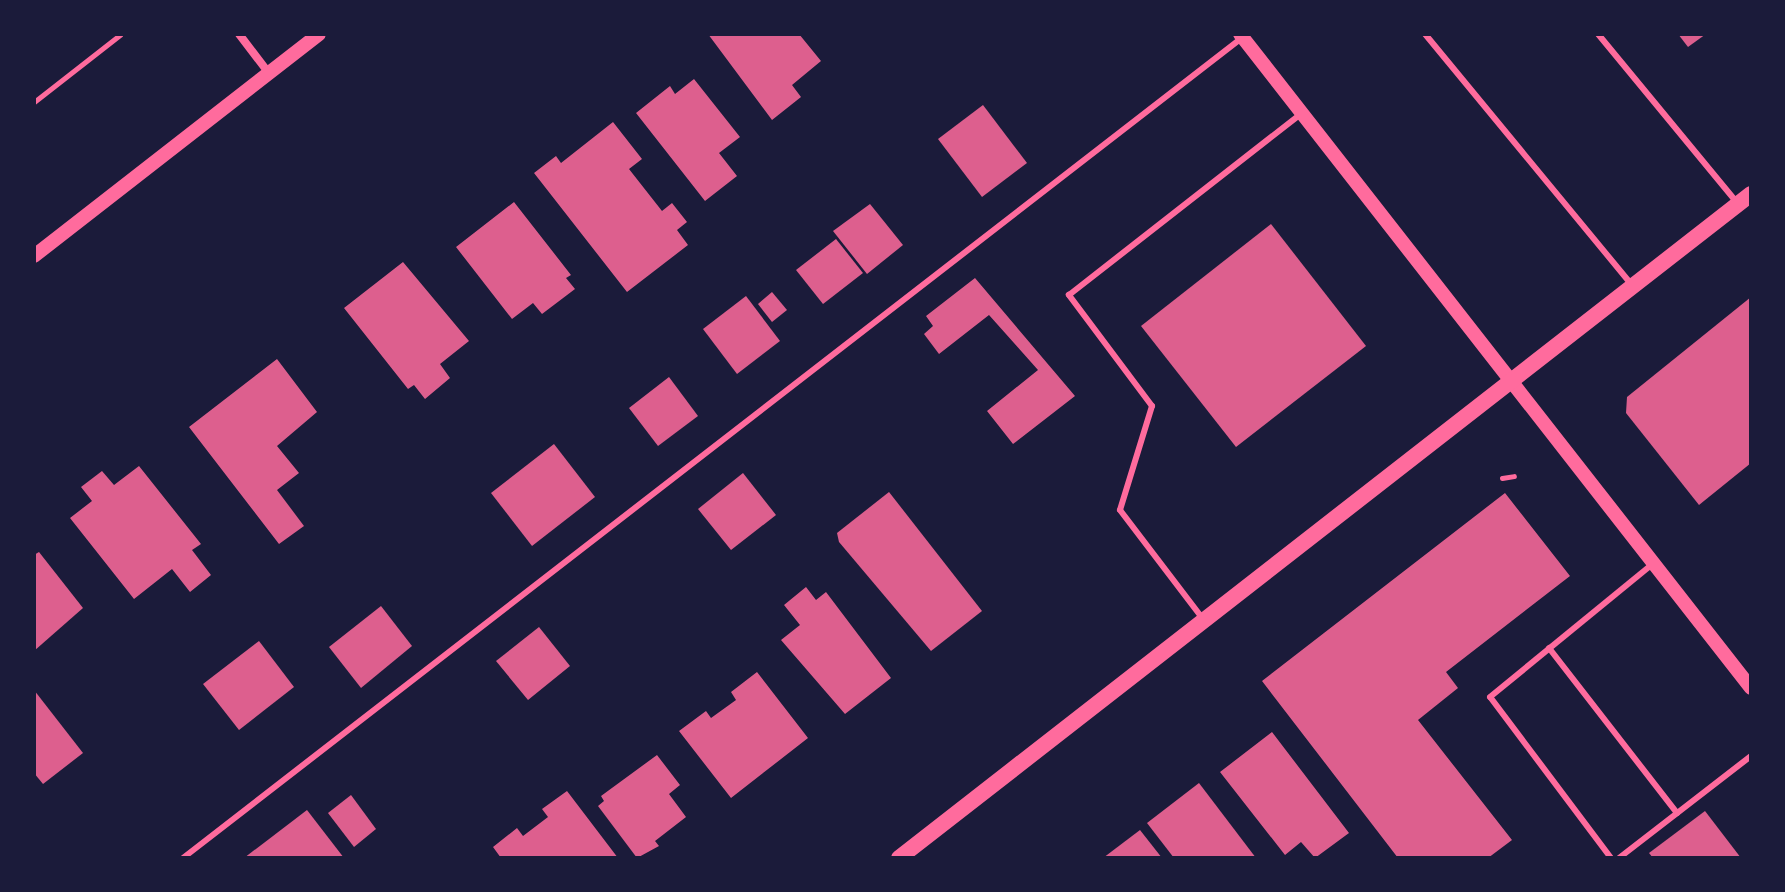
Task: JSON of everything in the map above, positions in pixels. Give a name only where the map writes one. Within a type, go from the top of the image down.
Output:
[{"type":"main road","points":[[899,858],[1744,199]]},
{"type":"street","points":[[239,34],[268,72]]},
{"type":"street","points":[[34,256],[319,34]]},
{"type":"street","points":[[1242,36],[1751,688]]},
{"type":"lane","points":[[1425,34],[1633,287]]},
{"type":"lane","points":[[1598,34],[1744,199]]},
{"type":"lane","points":[[183,858],[1242,36]]},
{"type":"lane","points":[[1205,620],[1120,510],[1152,406],[1069,295],[1302,113]]},
{"type":"lane","points":[[1611,858],[1490,697],[1654,563]]},
{"type":"lane","points":[[1549,648],[1677,813]]},
{"type":"lane","points":[[1619,858],[1751,756]]},
{"type":"path","points":[[34,102],[121,34]]},
{"type":"path","points":[[1502,478],[1514,476]]},
{"type":"building","points":[[708,34],[799,34],[821,61],[792,85],[801,97],[772,120]]},
{"type":"building","points":[[1678,34],[1706,34],[1688,47]]},
{"type":"building","points":[[694,79],[740,137],[719,153],[737,176],[705,201],[636,113],[670,86],[675,94]]},
{"type":"building","points":[[983,105],[1027,163],[982,197],[938,139]]},
{"type":"building","points":[[613,122],[642,159],[629,169],[662,211],[672,203],[687,222],[677,230],[688,245],[627,292],[534,173],[556,156],[561,163]]},
{"type":"building","points":[[514,202],[571,275],[566,278],[575,289],[542,314],[533,303],[512,319],[456,247]]},
{"type":"building","points":[[870,204],[903,245],[867,274],[833,231]]},
{"type":"building","points":[[1271,224],[1366,346],[1236,447],[1141,326]]},
{"type":"building","points":[[836,239],[863,273],[823,304],[796,270]]},
{"type":"building","points":[[403,262],[469,341],[440,364],[450,378],[425,399],[414,385],[408,389],[344,308]]},
{"type":"building","points":[[975,278],[1075,396],[1013,444],[987,411],[1038,370],[989,315],[939,354],[924,334],[933,326],[926,316]]},
{"type":"building","points":[[772,292],[787,310],[772,322],[758,304]]},
{"type":"building","points":[[746,296],[780,341],[737,374],[703,329]]},
{"type":"building","points":[[1751,297],[1751,463],[1699,505],[1626,413],[1627,397]]},
{"type":"building","points":[[277,359],[317,412],[277,446],[299,473],[277,490],[304,526],[279,544],[189,427]]},
{"type":"building","points":[[669,377],[698,416],[658,446],[629,408]]},
{"type":"building","points":[[554,444],[595,497],[532,546],[491,493]]},
{"type":"building","points":[[139,466],[201,544],[192,550],[211,575],[190,592],[172,569],[134,599],[70,518],[92,501],[81,487],[102,471],[114,485]]},
{"type":"building","points":[[743,473],[776,515],[731,550],[698,509]]},
{"type":"building","points":[[889,492],[982,611],[931,651],[839,542],[837,533]]},
{"type":"building","points":[[1505,493],[1570,576],[1446,672],[1458,688],[1418,720],[1512,840],[1488,858],[1398,858],[1262,681]]},
{"type":"building","points":[[39,552],[83,608],[34,651],[34,555]]},
{"type":"building","points":[[806,587],[816,600],[826,592],[891,678],[845,714],[781,640],[800,625],[784,605]]},
{"type":"building","points":[[381,606],[412,646],[361,688],[329,647]]},
{"type":"building","points":[[539,627],[570,666],[528,700],[496,661]]},
{"type":"building","points":[[259,641],[294,687],[239,730],[203,684]]},
{"type":"building","points":[[757,672],[808,738],[731,798],[679,731],[706,711],[711,718],[736,700],[731,692]]},
{"type":"building","points":[[34,690],[83,753],[43,784],[34,773]]},
{"type":"building","points":[[1272,732],[1349,833],[1315,858],[1301,842],[1285,855],[1220,772]]},
{"type":"building","points":[[657,755],[680,785],[669,794],[686,817],[655,841],[659,846],[637,858],[598,806],[604,801],[601,796]]},
{"type":"building","points":[[1199,783],[1256,858],[1174,858],[1147,823]]},
{"type":"building","points":[[567,791],[618,858],[501,858],[493,847],[517,828],[523,836],[548,817],[542,809]]},
{"type":"building","points":[[351,795],[376,829],[354,847],[328,813]]},
{"type":"building","points":[[307,810],[344,858],[244,858]]},
{"type":"building","points":[[1705,811],[1741,858],[1653,858],[1649,853]]},
{"type":"building","points":[[1140,830],[1162,858],[1103,858]]}]
